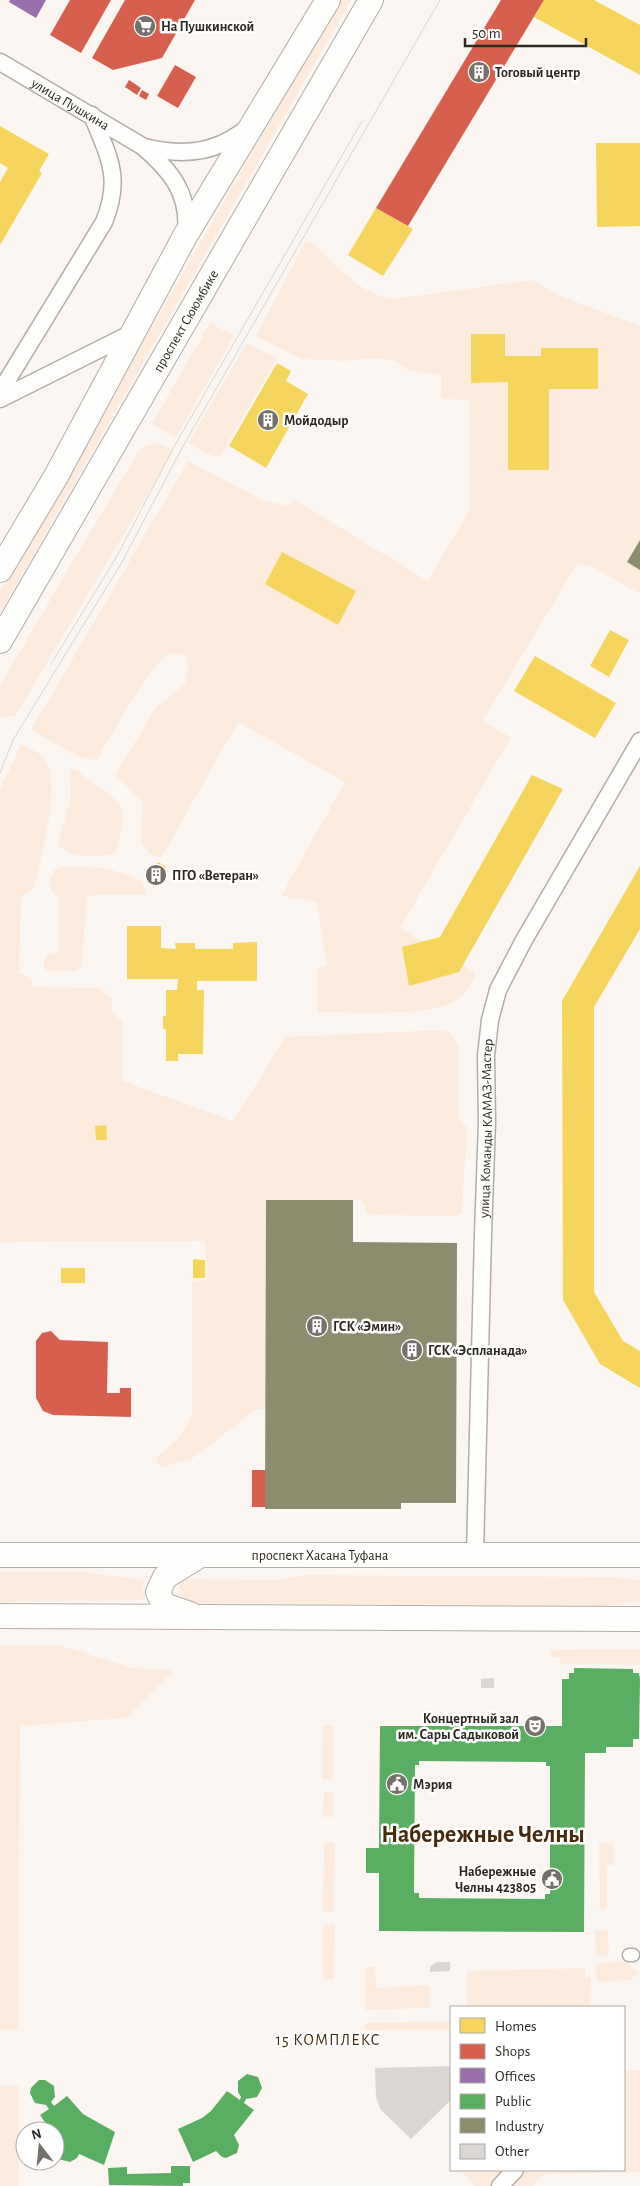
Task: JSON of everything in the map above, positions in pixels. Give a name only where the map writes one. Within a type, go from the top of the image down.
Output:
[{"type":"main road","points":[[0,570],[55,478],[185,236],[328,0]]},
{"type":"main road","name":"проспект Сююмбике","points":[[0,642],[371,0]]},
{"type":"main road","name":"проспект Хасана Туфана","points":[[0,1555],[640,1555]]},
{"type":"main road","points":[[198,1617],[164,1605],[158,1592],[165,1577],[199,1556]]},
{"type":"main road","points":[[0,1616],[640,1619]]},
{"type":"street","name":"улица Пушкина","points":[[0,62],[142,146]]},
{"type":"street","points":[[0,392],[104,222],[110,206],[114,189],[112,166],[92,115]]},
{"type":"street","points":[[142,146],[160,151],[183,152],[203,149],[221,144],[254,124]]},
{"type":"street","points":[[142,146],[162,164],[176,184],[188,215],[185,236]]},
{"type":"street","points":[[0,399],[132,333]]},
{"type":"street","name":"улица Команды КАМАЗ-Мастер","points":[[475,1554],[487,1122],[486,1056],[490,1020],[498,990],[524,940],[640,741]]},
{"type":"street","points":[[500,2186],[514,2171]]},
{"type":"shaded area","points":[[340,0],[351,0],[0,613],[0,591]]},
{"type":"shaded area","points":[[305,242],[313,243],[340,270],[360,286],[382,296],[394,299],[532,280],[560,296],[640,326],[640,594],[593,567],[578,563],[482,721],[511,737],[400,928],[476,973],[468,989],[458,999],[441,1007],[425,1010],[387,1013],[317,1012],[318,967],[327,966],[317,902],[281,896],[345,782],[238,722],[161,858],[150,854],[141,842],[143,802],[115,775],[155,709],[185,684],[188,667],[186,656],[180,654],[168,655],[151,672],[97,760],[82,758],[31,730],[188,461],[262,500],[289,506],[293,499],[428,581],[470,509],[469,400],[441,399],[441,375],[410,370],[393,360],[368,358],[345,361],[302,359],[256,336]]},
{"type":"shaded area","points":[[210,323],[234,336],[176,437],[152,424]]},
{"type":"shaded area","points":[[247,343],[277,359],[221,455],[216,458],[188,443]]},
{"type":"shaded area","points":[[156,443],[174,450],[15,716],[0,717],[0,685],[138,452],[146,446]]},
{"type":"shaded area","points":[[21,745],[40,754],[49,767],[51,799],[49,819],[34,888],[21,897],[19,973],[31,978],[33,987],[99,988],[112,999],[112,1012],[122,1022],[122,1081],[233,1121],[286,1037],[443,1030],[451,1033],[458,1046],[459,1118],[467,1128],[462,1213],[456,1216],[371,1215],[366,1211],[362,1200],[353,1200],[266,1409],[255,1410],[193,1458],[161,1467],[157,1464],[156,1458],[183,1432],[192,1411],[192,1282],[206,1279],[205,1241],[0,1242],[0,790]]},
{"type":"shaded area","points":[[70,769],[76,770],[120,803],[124,816],[116,853],[102,856],[84,856],[68,852],[58,844],[71,796]]},
{"type":"shaded area","points":[[61,867],[103,868],[122,873],[142,882],[147,895],[93,895],[87,898],[81,966],[76,971],[48,971],[44,968],[44,961],[48,955],[59,952],[59,898],[50,889],[50,880],[54,870]]},
{"type":"shaded area","points":[[0,1572],[82,1572],[144,1580],[142,1590],[145,1600],[0,1602]]},
{"type":"shaded area","points":[[307,1575],[603,1577],[640,1580],[640,1601],[603,1606],[192,1603],[181,1597],[179,1589],[184,1579],[278,1580]]},
{"type":"shaded area","points":[[0,1646],[63,1646],[131,1668],[172,1670],[172,1673],[126,1718],[20,1726],[18,2030],[0,2030]]},
{"type":"shaded area","points":[[640,1649],[640,1665],[560,1664],[560,1657],[550,1657],[551,1650]]},
{"type":"shaded area","points":[[323,1726],[333,1726],[333,1779],[322,1779]]},
{"type":"shaded area","points":[[324,1791],[333,1792],[333,1817],[323,1817]]},
{"type":"shaded area","points":[[324,1843],[335,1843],[334,1912],[323,1912]]},
{"type":"shaded area","points":[[599,1843],[613,1843],[614,1865],[607,1865],[607,1908],[600,1909]]},
{"type":"shaded area","points":[[335,1924],[334,1979],[323,1979],[323,1925]]},
{"type":"shaded area","points":[[595,1930],[608,1930],[609,1955],[596,1956]]},
{"type":"shaded area","points":[[626,1961],[638,1973],[630,1980],[597,1982],[596,1964]]},
{"type":"shaded area","points":[[365,1967],[375,1967],[376,1988],[430,1985],[430,2008],[365,2010]]},
{"type":"shaded area","points":[[585,1968],[585,1977],[591,1977],[590,2005],[467,2006],[467,1971]]},
{"type":"shaded area","points":[[450,2021],[450,2030],[365,2030],[365,2023]]},
{"type":"shaded area","points":[[640,2070],[640,2172],[544,2174],[532,2186],[512,2186],[526,2171],[625,2171],[625,2071]]},
{"type":"shaded area","points":[[0,2086],[19,2086],[19,2121],[15,2121],[15,2171],[19,2171],[19,2186],[0,2186]]},
{"type":"shaded area","points":[[461,2171],[506,2171],[491,2186],[475,2186]]},
{"type":"building: Homes","points":[[544,0],[594,0],[640,25],[640,75],[534,17]]},
{"type":"building: Homes","points":[[0,126],[49,154],[39,171],[42,173],[0,245],[0,182],[8,168],[0,163]]},
{"type":"building: Homes","points":[[596,143],[640,143],[640,226],[597,227]]},
{"type":"building: Homes","points":[[376,208],[413,229],[383,276],[348,255]]},
{"type":"building: Homes","points":[[471,334],[505,334],[505,356],[541,356],[541,348],[598,348],[598,389],[549,389],[549,470],[508,470],[508,382],[471,383]]},
{"type":"building: Homes","name":"Мойдодыр","points":[[277,363],[291,371],[286,381],[308,394],[266,468],[229,446]]},
{"type":"building: Homes","points":[[282,552],[356,591],[338,625],[265,584]]},
{"type":"building: Homes","points":[[610,630],[629,640],[609,677],[590,666]]},
{"type":"building: Homes","points":[[535,656],[616,703],[595,738],[514,691]]},
{"type":"building: Homes","points":[[532,775],[563,789],[459,972],[409,986],[402,947],[440,937]]},
{"type":"building: Homes","name":"ПГО «Ветеран»","points":[[158,862],[166,867],[154,887],[146,882]]},
{"type":"building: Homes","points":[[640,866],[640,929],[594,1007],[594,1292],[623,1341],[640,1351],[640,1388],[600,1364],[563,1300],[562,1001]]},
{"type":"building: Homes","points":[[127,926],[161,926],[161,948],[176,949],[175,943],[195,943],[195,949],[233,949],[233,943],[257,942],[257,981],[197,981],[197,990],[204,990],[203,1054],[178,1054],[178,1061],[166,1061],[166,1029],[163,1029],[163,1016],[166,1016],[166,990],[177,990],[178,979],[127,979]]},
{"type":"building: Homes","points":[[106,1125],[107,1140],[96,1140],[95,1126]]},
{"type":"building: Homes","points":[[193,1259],[205,1260],[205,1278],[193,1278]]},
{"type":"building: Homes","points":[[61,1268],[85,1268],[85,1283],[61,1283]]},
{"type":"building: Shops","points":[[70,0],[111,0],[81,53],[50,35]]},
{"type":"building: Shops","name":"На Пушкинской","points":[[125,0],[195,0],[162,58],[113,70],[92,58]]},
{"type":"building: Shops","name":"Тоговый центр","points":[[501,0],[544,0],[408,226],[376,208]]},
{"type":"building: Shops","points":[[175,65],[196,77],[178,108],[157,96]]},
{"type":"building: Shops","points":[[129,80],[141,88],[137,95],[125,87]]},
{"type":"building: Shops","points":[[142,90],[149,94],[146,100],[139,96]]},
{"type":"building: Shops","points":[[51,1331],[60,1340],[108,1342],[107,1393],[120,1393],[120,1388],[131,1388],[131,1417],[53,1415],[43,1411],[36,1398],[36,1341],[42,1333]]},
{"type":"building: Shops","points":[[252,1470],[266,1470],[266,1507],[252,1507]]},
{"type":"building: Offices","points":[[10,0],[46,0],[36,18],[9,2]]},
{"type":"building: Public","name":"Мэрия","points":[[574,1668],[633,1669],[633,1673],[639,1673],[640,1679],[639,1739],[633,1739],[633,1747],[606,1747],[606,1753],[585,1753],[584,1932],[379,1931],[379,1873],[366,1873],[366,1848],[379,1848],[380,1726],[562,1726],[562,1679],[569,1679],[569,1673],[574,1673]],"holes":[[[419,1761],[546,1762],[546,1766],[550,1766],[550,1894],[545,1894],[545,1899],[419,1898],[419,1893],[414,1893],[415,1765],[419,1765]]]},
{"type":"building: Public","points":[[247,2074],[258,2077],[262,2088],[257,2097],[246,2099],[244,2103],[254,2110],[234,2135],[239,2145],[237,2153],[226,2158],[216,2151],[193,2162],[178,2129],[202,2118],[211,2111],[227,2091],[240,2100],[238,2081]]},
{"type":"building: Public","points":[[39,2080],[45,2080],[54,2086],[55,2097],[51,2102],[54,2106],[67,2096],[83,2114],[115,2132],[104,2165],[79,2154],[77,2158],[70,2162],[65,2161],[65,2121],[44,2121],[40,2115],[49,2109],[46,2105],[35,2103],[30,2093],[31,2088]]},
{"type":"building: Public","points":[[171,2166],[190,2166],[190,2183],[183,2183],[183,2186],[109,2185],[108,2168],[127,2167],[127,2174],[171,2173]]},
{"type":"building: Industry","points":[[640,540],[640,570],[627,562]]},
{"type":"building: Industry","name":"ГСК «Эмин»","points":[[266,1200],[353,1200],[353,1242],[457,1243],[456,1503],[401,1503],[401,1509],[265,1509]]},
{"type":"building: Other","points":[[494,1678],[494,1688],[481,1688],[481,1679]]},
{"type":"building: Other","points":[[436,1962],[450,1962],[450,1971],[430,1972],[430,1967]]},
{"type":"building: Other","points":[[450,2066],[450,2101],[411,2139],[380,2109],[376,2097],[375,2068]]},
{"type":"tram line","points":[[0,773],[13,740],[122,562],[182,448],[440,0]]},
{"type":"tram line","points":[[51,664],[117,556],[175,445],[362,121]]},
{"type":"place","name":"На Пушкинской","points":[[145,26]]},
{"type":"place","name":"Тоговый центр","points":[[479,72]]},
{"type":"place","name":"Мойдодыр","points":[[268,420]]},
{"type":"place","name":"ПГО «Ветеран»","points":[[156,875]]},
{"type":"place","name":"ГСК «Эмин»","points":[[317,1326]]},
{"type":"place","name":"ГСК «Эспланада»","points":[[412,1350]]},
{"type":"place","name":"Концертный зал им. Сары Садыковой","points":[[535,1726]]},
{"type":"place","name":"Мэрия","points":[[397,1784]]},
{"type":"place","name":"Набережные Челны 423805","points":[[552,1879]]},
{"type":"district","name":"Набережные Челны","points":[[483,1834]]},
{"type":"district","name":"15 КОМПЛЕКС","points":[[328,2039]]}]
